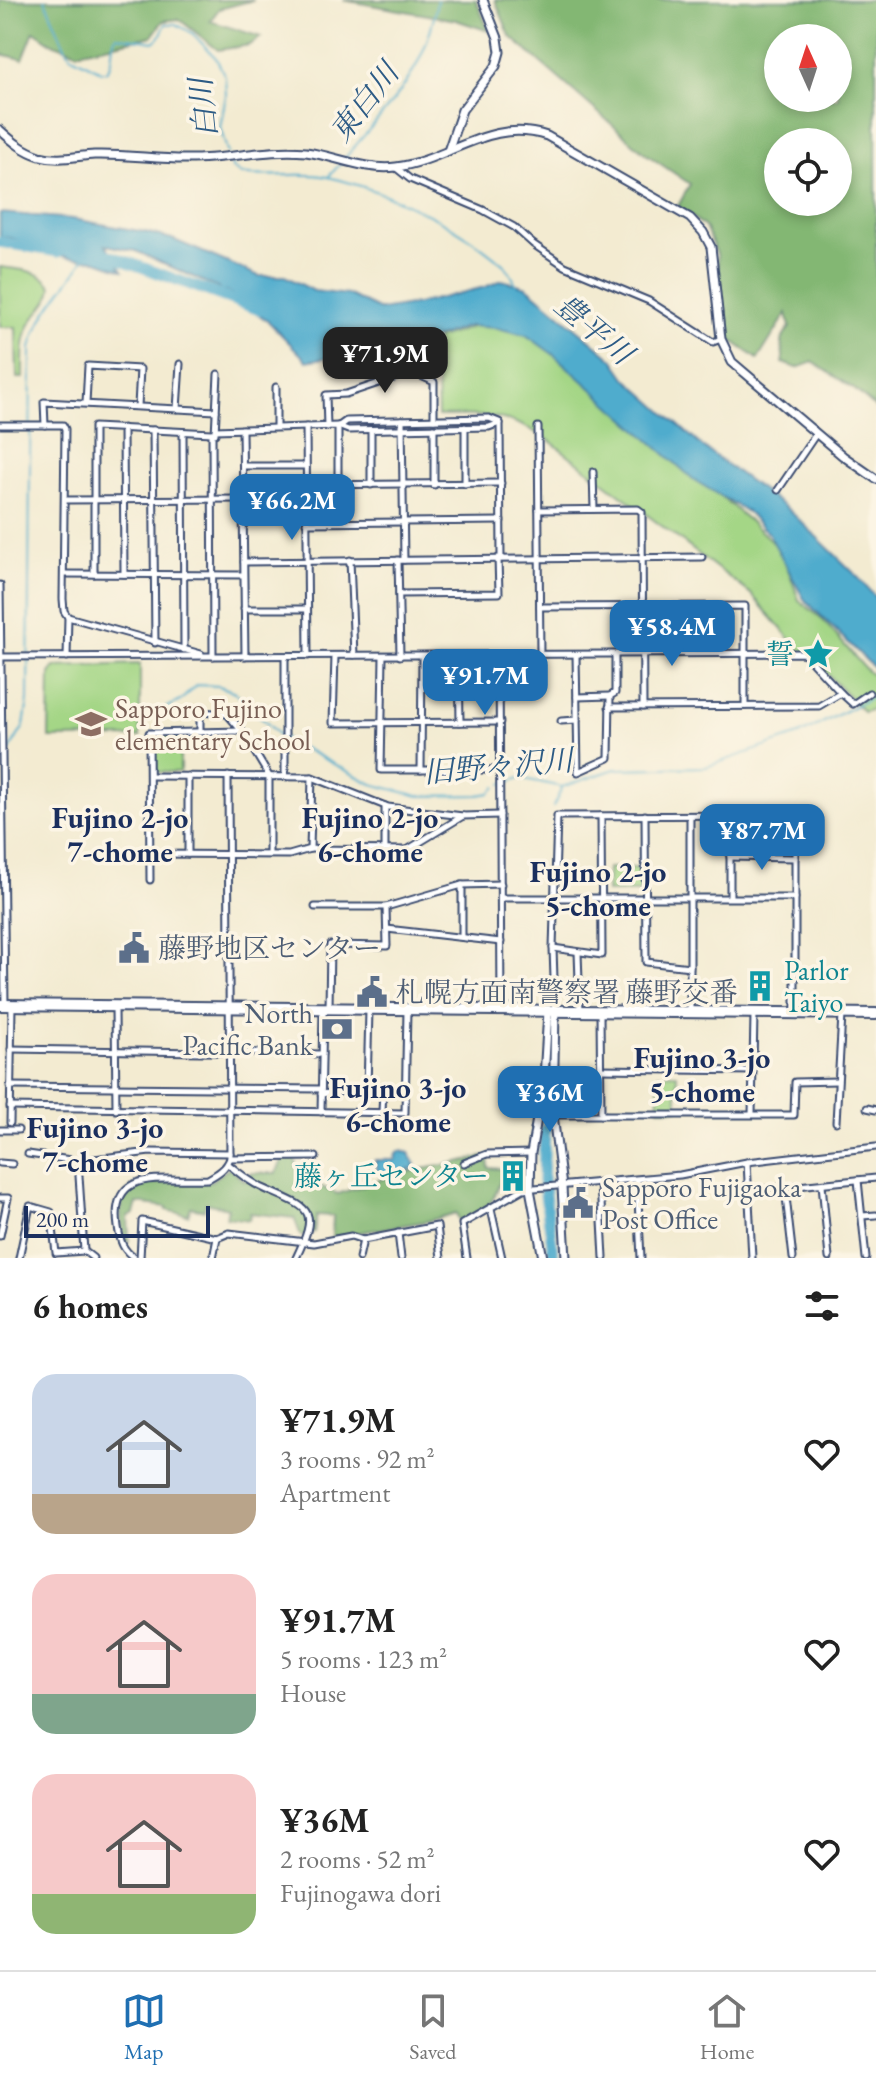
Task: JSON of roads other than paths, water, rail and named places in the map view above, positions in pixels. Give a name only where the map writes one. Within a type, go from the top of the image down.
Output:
[{"type":"highway","points":[[6,1005],[876,1014]]},
{"type":"street","points":[[448,151],[462,110],[496,66],[500,52],[498,38],[483,0]]},
{"type":"street","points":[[0,130],[25,150],[42,157],[95,155],[184,159],[294,152],[381,167],[427,159],[508,130],[531,131],[547,136],[690,218],[711,247],[721,339],[732,362],[843,456],[876,479]]},
{"type":"street","points":[[395,167],[410,179],[483,210],[514,227],[565,266],[649,301],[713,342],[721,339]]},
{"type":"street","points":[[177,409],[180,364]]},
{"type":"street","points":[[86,403],[88,366],[127,368],[140,369],[138,406]]},
{"type":"street","points":[[327,427],[326,395],[346,394],[412,372],[434,382],[434,419]]},
{"type":"street","points":[[213,656],[212,499],[218,374]]},
{"type":"street","points":[[276,387],[276,427]]},
{"type":"street","points":[[42,425],[44,402],[216,411]]},
{"type":"street","points":[[94,574],[94,427],[214,432],[327,427],[346,421],[489,418],[500,423]]},
{"type":"street","points":[[400,656],[402,420]]},
{"type":"street","points":[[338,426],[348,430],[371,430],[489,427],[500,423]]},
{"type":"street","points":[[399,594],[499,593],[500,423]]},
{"type":"street","points":[[0,425],[63,425],[65,429],[64,611],[68,617],[67,657]]},
{"type":"street","points":[[338,426],[338,485]]},
{"type":"street","points":[[306,427],[308,656]]},
{"type":"street","points":[[465,427],[465,484]]},
{"type":"street","points":[[538,427],[540,655]]},
{"type":"street","points":[[123,428],[124,574]]},
{"type":"street","points":[[434,428],[434,485]]},
{"type":"street","points":[[242,429],[245,656]]},
{"type":"street","points":[[153,430],[155,643]]},
{"type":"street","points":[[371,430],[371,485]]},
{"type":"street","points":[[183,432],[184,650]]},
{"type":"street","points":[[778,490],[816,433]]},
{"type":"street","points":[[243,466],[306,466]]},
{"type":"street","points":[[593,472],[594,509]]},
{"type":"street","points":[[306,485],[501,483]]},
{"type":"street","points":[[65,500],[242,499]]},
{"type":"street","points":[[539,510],[638,509],[642,512],[643,707]]},
{"type":"street","points":[[242,514],[306,513]]},
{"type":"street","points":[[306,523],[501,521]]},
{"type":"street","points":[[244,562],[702,557]]},
{"type":"street","points":[[350,560],[354,656]]},
{"type":"street","points":[[64,574],[244,575]]},
{"type":"street","points":[[0,585],[4,772],[2,975],[11,1049],[10,1123]]},
{"type":"street","points":[[540,607],[745,606],[745,706]]},
{"type":"street","points":[[244,609],[307,609]]},
{"type":"street","points":[[68,617],[155,643],[213,656]]},
{"type":"street","points":[[0,657],[804,653],[853,704],[869,693]]},
{"type":"street","points":[[576,655],[578,772],[609,758],[610,696]]},
{"type":"street","points":[[577,697],[610,696],[615,693],[615,655]]},
{"type":"street","points":[[335,656],[333,723],[500,722]]},
{"type":"street","points":[[383,656],[381,770],[500,770]]},
{"type":"street","points":[[421,770],[422,656]]},
{"type":"street","points":[[459,656],[460,722]]},
{"type":"street","points":[[499,656],[501,1011]]},
{"type":"street","points":[[285,657],[285,776]]},
{"type":"street","points":[[609,707],[819,706],[841,693]]},
{"type":"street","points":[[200,732],[200,712],[222,712],[242,731],[269,776],[269,854]]},
{"type":"street","points":[[561,721],[577,720]]},
{"type":"street","points":[[150,880],[149,733],[242,731]]},
{"type":"street","points":[[150,776],[312,777],[385,806],[463,816],[500,815]]},
{"type":"street","points":[[188,776],[188,854]]},
{"type":"street","points":[[138,1258],[120,1242],[117,1201],[127,1186],[139,1181],[208,1179],[229,1158],[228,776]]},
{"type":"street","points":[[310,849],[312,777]]},
{"type":"street","points":[[385,806],[385,850]]},
{"type":"street","points":[[645,815],[646,962],[690,967]]},
{"type":"street","points":[[566,1258],[553,1115],[557,816],[795,815],[795,1014]]},
{"type":"street","points":[[150,854],[289,855],[310,849],[407,850],[463,816]]},
{"type":"street","points":[[553,948],[602,955],[601,816]]},
{"type":"street","points":[[690,816],[690,1013]]},
{"type":"street","points":[[730,816],[730,897]]},
{"type":"street","points":[[730,857],[795,858]]},
{"type":"street","points":[[315,907],[386,907],[462,885],[501,884]]},
{"type":"street","points":[[462,885],[462,937]]},
{"type":"street","points":[[501,898],[795,898]]},
{"type":"street","points":[[321,1112],[330,945],[387,946],[386,907]]},
{"type":"street","points":[[387,929],[501,942]]},
{"type":"street","points":[[578,952],[580,1011]]},
{"type":"street","points":[[115,1006],[116,1110]]},
{"type":"street","points":[[367,1089],[369,1009]]},
{"type":"street","points":[[10,1107],[405,1113],[407,1010]]},
{"type":"street","points":[[543,1258],[532,1189],[531,1153],[552,1011]]},
{"type":"street","points":[[600,1012],[601,1115]]},
{"type":"street","points":[[752,1114],[754,1014]]},
{"type":"street","points":[[836,1122],[842,1014]]},
{"type":"street","points":[[11,1049],[322,1054]]},
{"type":"street","points":[[600,1069],[753,1071]]},
{"type":"street","points":[[553,1115],[794,1115],[795,1082],[837,1081]]},
{"type":"street","points":[[10,1086],[321,1092],[383,1089],[382,1112]]},
{"type":"street","points":[[867,1108],[876,1110]]},
{"type":"street","points":[[0,1130],[18,1130]]},
{"type":"street","points":[[467,1258],[462,1224],[523,1189],[680,1175],[747,1162],[876,1147]]},
{"type":"street","points":[[28,1154],[78,1161],[150,1152],[229,1158],[316,1157]]},
{"type":"street","points":[[464,1163],[487,1154],[531,1153]]},
{"type":"street","points":[[229,1158],[251,1182],[300,1203],[309,1220],[296,1258]]},
{"type":"street","points":[[78,1161],[84,1251]]},
{"type":"street","points":[[747,1162],[752,1258]]},
{"type":"street","points":[[0,1163],[12,1164]]},
{"type":"street","points":[[748,1191],[876,1178]]},
{"type":"street","points":[[637,1180],[641,1258]]},
{"type":"street","points":[[858,1180],[866,1258]]},
{"type":"street","points":[[600,1183],[604,1258]]},
{"type":"street","points":[[822,1184],[829,1258]]},
{"type":"street","points":[[785,1188],[793,1258]]},
{"type":"street","points":[[0,1198],[8,1198],[0,1234]]},
{"type":"street","points":[[19,1258],[30,1206],[51,1212],[56,1253],[84,1251],[93,1258]]},
{"type":"street","points":[[491,1209],[502,1258]]},
{"type":"street","points":[[862,1216],[876,1215]]},
{"type":"street","points":[[138,1258],[142,1221],[217,1238],[229,1233],[314,1243],[351,1236],[363,1240],[437,1226],[441,1258]]},
{"type":"street","points":[[398,1233],[401,1258]]},
{"type":"street","points":[[213,1258],[217,1238]]},
{"type":"street","points":[[359,1258],[363,1240]]},
{"type":"water","points":[[0,213],[73,219],[145,232],[172,239],[259,276],[285,276],[314,291],[349,295],[380,310],[417,304],[502,280],[527,287],[613,359],[627,379],[704,448],[789,510],[856,575],[876,598],[876,670],[804,599],[769,534],[747,512],[694,480],[554,355],[526,335],[468,326],[426,341],[307,361],[270,323],[231,294],[136,251],[106,245],[123,270],[0,237]]},
{"type":"water","points":[[400,1151],[409,1153],[415,1163],[414,1168],[392,1171],[384,1176],[378,1173],[375,1160],[395,1160]]},
{"type":"waterway","name":"白川","points":[[45,0],[66,49],[72,56],[101,71],[107,71],[109,67],[116,36],[154,42],[166,24],[176,24],[192,33],[216,58],[225,76],[226,95],[220,127],[228,154]]},
{"type":"waterway","name":"東白川","points":[[345,158],[391,104],[415,68],[425,48],[437,0]]},
{"type":"waterway","name":"白川","points":[[230,160],[232,168],[241,174],[328,177],[397,200],[444,223],[486,250],[506,267],[517,286]]},
{"type":"waterway","name":"東白川","points":[[329,176],[341,163]]},
{"type":"waterway","name":"豊平川","points":[[0,242],[59,252]]},
{"type":"waterway","name":"豊平川","points":[[103,253],[260,310]]},
{"type":"waterway","points":[[3,761],[24,726],[28,700],[31,348],[46,312],[85,258]]},
{"type":"waterway","name":"旧野々沢川","points":[[149,716],[180,701],[197,685],[219,686],[235,692],[280,736],[372,784],[419,796],[478,795],[490,793],[496,787]]},
{"type":"waterway","name":"旧野々沢川","points":[[502,784],[520,778],[562,787],[615,769],[706,767],[799,735],[876,695]]},
{"type":"waterway","points":[[553,807],[562,788]]},
{"type":"waterway","points":[[545,1129],[543,1180],[554,1258]]},
{"type":"place","name":"誓","points":[[818,654]]},
{"type":"place","name":"Sapporo Fujino elementary School","points":[[91,724]]},
{"type":"place","name":"藤野地区センター","points":[[134,948]]},
{"type":"place","name":"Parlor Taiyo","points":[[760,986]]},
{"type":"place","name":"札幌方面南警察署 藤野交番","points":[[372,992]]},
{"type":"place","name":"North Pacific Bank","points":[[337,1029]]},
{"type":"place","name":"藤ヶ丘センター","points":[[513,1176]]},
{"type":"place","name":"Sapporo Fujigaoka Post Office","points":[[578,1203]]},
{"type":"district","name":"Fujino 2-jo 7-chome","points":[[120,834]]},
{"type":"district","name":"Fujino 2-jo 6-chome","points":[[370,834]]},
{"type":"district","name":"Fujino 2-jo 5-chome","points":[[598,888]]},
{"type":"district","name":"Fujino 3-jo 5-chome","points":[[702,1074]]},
{"type":"district","name":"Fujino 3-jo 6-chome","points":[[398,1104]]},
{"type":"district","name":"Fujino 3-jo 7-chome","points":[[95,1144]]}]
